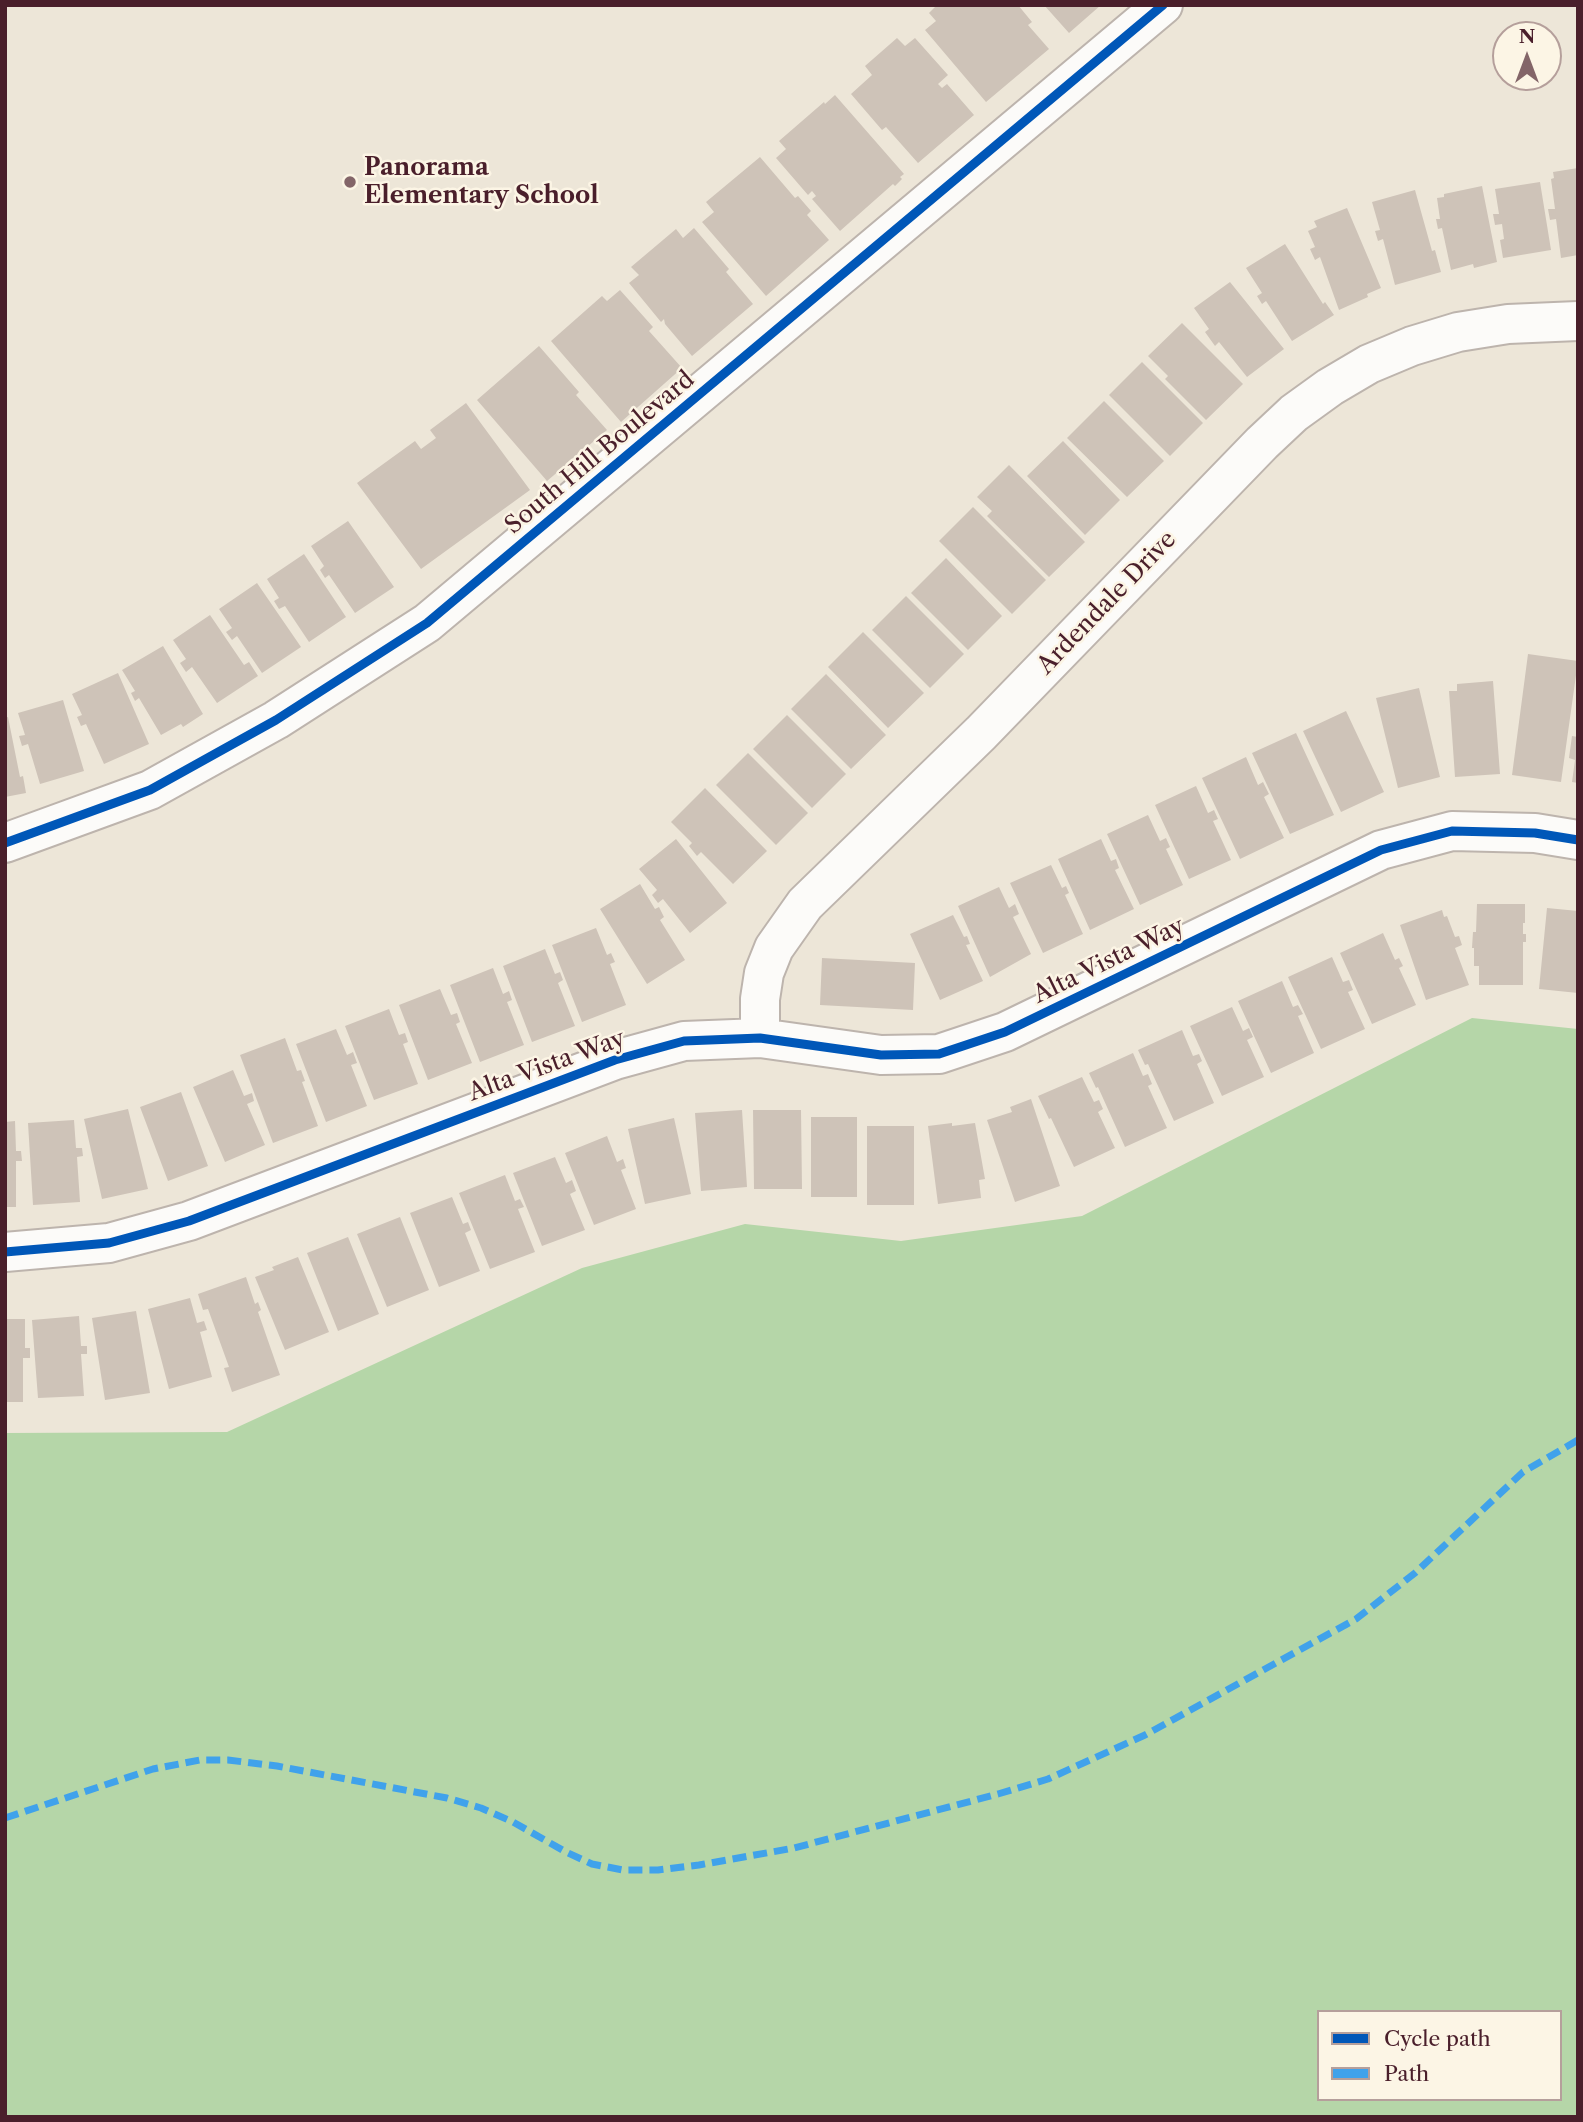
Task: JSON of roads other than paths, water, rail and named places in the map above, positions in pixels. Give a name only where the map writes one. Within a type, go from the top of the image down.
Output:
[{"type":"street","name":"South Hill Boulevard","points":[[5,843],[150,790],[276,720],[427,623],[1163,5]]},
{"type":"street","name":"Ardendale Drive","points":[[760,1038],[760,999],[764,973],[774,948],[805,904],[981,733],[1294,413],[1369,364],[1412,346],[1458,332],[1508,324],[1578,321]]},
{"type":"street","name":"Alta Vista Way","points":[[5,1252],[109,1242],[189,1221],[615,1060],[684,1041],[760,1038],[881,1055],[939,1054],[1005,1032],[1381,850],[1452,831],[1535,833],[1578,840]]},
{"type":"place","name":"Panorama Elementary School","points":[[350,182]]}]
